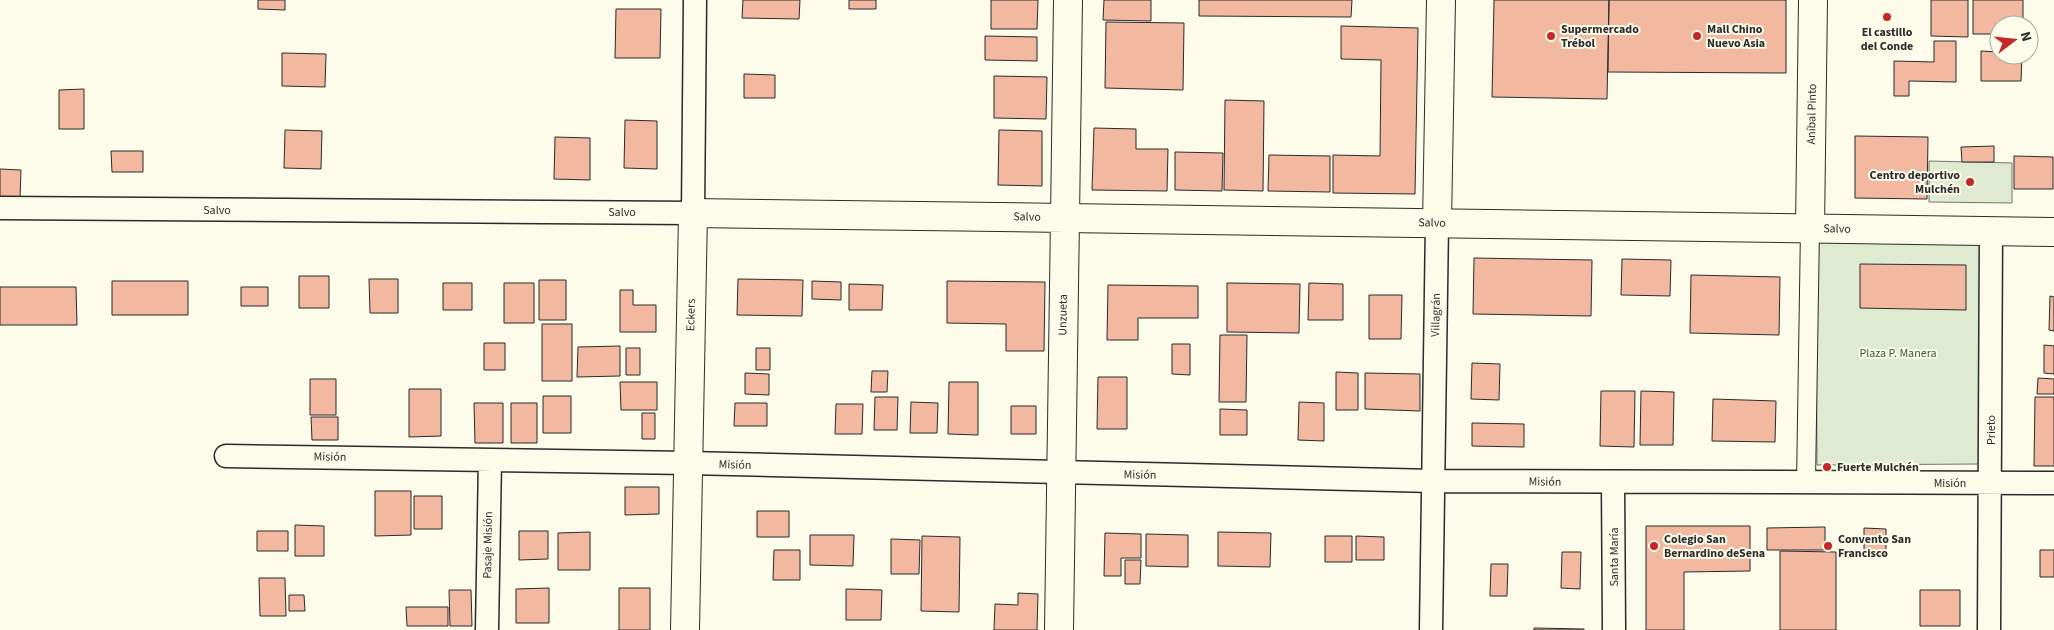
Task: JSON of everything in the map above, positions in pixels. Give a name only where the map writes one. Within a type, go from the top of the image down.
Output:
[{"type":"main road","name":"Unzueta","points":[[1059,630],[1068,0]]},
{"type":"main road","name":"Villagrán","points":[[1437,223],[1440,0]]},
{"type":"main road","name":"Aníbal Pinto","points":[[1810,228],[1813,0]]},
{"type":"main road","name":"Salvo","points":[[693,213],[2054,232]]},
{"type":"main road","name":"Eckers","points":[[684,630],[693,213]]},
{"type":"street","name":"Eckers","points":[[693,213],[695,0]]},
{"type":"street","name":"Salvo","points":[[0,208],[693,213]]},
{"type":"street","name":"Villagrán","points":[[1432,630],[1437,223]]},
{"type":"street","points":[[1806,483],[1810,228]]},
{"type":"street","name":"Prieto","points":[[1989,630],[1991,231]]},
{"type":"street","name":"Misión","points":[[226,456],[688,463],[1061,474],[1433,481],[2054,483]]},
{"type":"street","name":"Pasaje Misión","points":[[487,630],[490,460]]},
{"type":"street","name":"Santa María","points":[[1613,483],[1614,630]]},
{"type":"green space","name":"Centro deportivo Mulchén","points":[[1929,161],[2012,163],[2012,203],[1929,202]]},
{"type":"green space","name":"Plaza P. Manera","points":[[1816,238],[1981,242],[1980,464],[1817,465]]},
{"type":"building","points":[[258,0],[285,0],[285,10],[258,9]]},
{"type":"building","points":[[743,0],[800,0],[799,19],[742,18]]},
{"type":"building","points":[[849,0],[876,0],[876,9],[849,9]]},
{"type":"building","points":[[991,0],[1038,0],[1037,29],[991,29]]},
{"type":"building","points":[[1104,0],[1151,0],[1151,21],[1103,20]]},
{"type":"building","points":[[1199,0],[1352,0],[1351,17],[1199,16]]},
{"type":"building","name":"Supermercado Trébol","points":[[1494,0],[1609,0],[1607,99],[1492,97]]},
{"type":"building","name":"Mall Chino Nuevo Asia","points":[[1609,0],[1786,0],[1786,73],[1608,72]]},
{"type":"building","points":[[1931,0],[1968,0],[1968,37],[1931,36]]},
{"type":"building","points":[[1973,0],[2023,0],[2023,15],[1989,15],[1989,34],[1973,34]]},
{"type":"building","points":[[616,9],[661,9],[660,58],[615,58]]},
{"type":"building","points":[[1106,22],[1184,23],[1183,90],[1105,88]]},
{"type":"building","points":[[1341,26],[1418,28],[1415,194],[1333,193],[1333,155],[1380,156],[1381,60],[1341,59]]},
{"type":"building","points":[[985,36],[1037,37],[1037,61],[985,60]]},
{"type":"building","points":[[1934,41],[1956,41],[1956,82],[1909,81],[1909,96],[1894,96],[1894,61],[1934,62]]},
{"type":"building","points":[[1981,51],[1989,51],[1989,65],[2022,65],[2021,81],[1981,81]]},
{"type":"building","points":[[282,53],[326,54],[325,87],[282,86]]},
{"type":"building","points":[[744,74],[775,75],[775,98],[744,98]]},
{"type":"building","points":[[994,76],[1047,77],[1046,119],[994,118]]},
{"type":"building","points":[[84,89],[84,129],[59,129],[59,90]]},
{"type":"building","points":[[1225,100],[1264,101],[1263,191],[1224,190]]},
{"type":"building","points":[[625,120],[657,121],[657,169],[624,168]]},
{"type":"building","points":[[1094,128],[1136,129],[1136,149],[1168,149],[1167,191],[1092,190]]},
{"type":"building","points":[[285,130],[322,131],[321,169],[284,168]]},
{"type":"building","points":[[999,130],[1042,131],[1042,186],[998,185]]},
{"type":"building","points":[[1855,136],[1928,137],[1927,199],[1855,198]]},
{"type":"building","points":[[555,137],[590,138],[590,180],[554,179]]},
{"type":"building","points":[[1994,146],[1994,162],[1962,162],[1961,147]]},
{"type":"building","points":[[111,151],[143,151],[143,172],[112,172]]},
{"type":"building","points":[[1175,152],[1223,153],[1222,191],[1175,190]]},
{"type":"building","points":[[1269,155],[1330,156],[1330,192],[1268,191]]},
{"type":"building","points":[[2014,156],[2053,157],[2053,189],[2014,189]]},
{"type":"building","points":[[0,169],[21,170],[20,199],[0,199]]},
{"type":"building","points":[[1474,258],[1592,260],[1591,316],[1473,314]]},
{"type":"building","points":[[1622,259],[1671,260],[1670,296],[1621,295]]},
{"type":"building","points":[[1860,264],[1966,265],[1966,310],[1860,308]]},
{"type":"building","points":[[1691,275],[1780,277],[1779,335],[1690,333]]},
{"type":"building","points":[[299,276],[329,276],[329,308],[299,308]]},
{"type":"building","points":[[369,279],[398,279],[398,313],[370,313]]},
{"type":"building","points":[[738,279],[803,280],[802,316],[737,315]]},
{"type":"building","points":[[539,280],[566,280],[566,320],[539,320]]},
{"type":"building","points":[[112,281],[188,281],[188,315],[112,315]]},
{"type":"building","points":[[812,281],[841,282],[841,300],[812,299]]},
{"type":"building","points":[[947,281],[1045,282],[1044,351],[1006,351],[1006,324],[947,323]]},
{"type":"building","points":[[443,283],[472,283],[472,310],[443,310]]},
{"type":"building","points":[[504,283],[534,283],[534,323],[504,323]]},
{"type":"building","points":[[1227,283],[1300,284],[1299,333],[1227,332]]},
{"type":"building","points":[[1309,283],[1343,284],[1343,320],[1308,320]]},
{"type":"building","points":[[849,284],[883,285],[882,310],[849,310]]},
{"type":"building","points":[[1108,285],[1198,286],[1198,318],[1138,318],[1138,340],[1107,340]]},
{"type":"building","points":[[0,287],[76,287],[77,325],[0,325]]},
{"type":"building","points":[[241,287],[268,287],[268,306],[241,306]]},
{"type":"building","points":[[620,290],[633,290],[633,305],[656,305],[656,332],[620,332]]},
{"type":"building","points":[[1369,295],[1402,295],[1401,339],[1369,339]]},
{"type":"building","points":[[2050,296],[2054,297],[2054,331],[2049,330]]},
{"type":"building","points":[[542,324],[572,324],[572,381],[542,381]]},
{"type":"building","points":[[1220,335],[1247,335],[1246,402],[1219,402]]},
{"type":"building","points":[[484,343],[505,343],[505,370],[484,370]]},
{"type":"building","points":[[1172,344],[1190,344],[1190,375],[1172,374]]},
{"type":"building","points":[[2044,345],[2054,346],[2054,374],[2044,373]]},
{"type":"building","points":[[620,346],[620,376],[577,377],[578,347]]},
{"type":"building","points":[[626,348],[640,348],[640,375],[626,375]]},
{"type":"building","points":[[756,348],[770,348],[770,370],[756,370]]},
{"type":"building","points":[[1472,363],[1500,364],[1499,400],[1471,399]]},
{"type":"building","points":[[872,371],[888,371],[887,392],[871,392]]},
{"type":"building","points":[[1336,372],[1358,373],[1358,410],[1336,410]]},
{"type":"building","points":[[745,373],[769,374],[769,395],[745,394]]},
{"type":"building","points":[[1365,373],[1420,374],[1420,411],[1365,409]]},
{"type":"building","points":[[1098,377],[1127,377],[1127,429],[1097,429]]},
{"type":"building","points":[[2038,378],[2054,379],[2054,394],[2037,394]]},
{"type":"building","points":[[310,379],[336,379],[336,415],[310,415]]},
{"type":"building","points":[[620,382],[657,382],[657,410],[621,410]]},
{"type":"building","points":[[949,382],[978,382],[978,435],[948,434]]},
{"type":"building","points":[[409,389],[441,389],[441,436],[409,437]]},
{"type":"building","points":[[1601,391],[1635,391],[1634,447],[1600,446]]},
{"type":"building","points":[[1641,391],[1674,392],[1673,445],[1640,445]]},
{"type":"building","points":[[543,396],[571,396],[571,433],[543,433]]},
{"type":"building","points":[[875,397],[898,397],[897,430],[874,430]]},
{"type":"building","points":[[2035,397],[2054,397],[2054,466],[2034,466]]},
{"type":"building","points":[[1713,399],[1776,401],[1775,442],[1712,441]]},
{"type":"building","points":[[911,402],[938,403],[937,433],[910,433]]},
{"type":"building","points":[[1299,402],[1324,403],[1324,441],[1298,440]]},
{"type":"building","points":[[474,403],[503,403],[503,443],[475,443]]},
{"type":"building","points":[[511,403],[537,403],[537,443],[511,443]]},
{"type":"building","points":[[735,403],[767,403],[767,426],[734,426]]},
{"type":"building","points":[[836,404],[863,404],[862,434],[835,434]]},
{"type":"building","points":[[1011,406],[1036,406],[1036,434],[1011,434]]},
{"type":"building","points":[[1220,409],[1247,410],[1247,435],[1220,435]]},
{"type":"building","points":[[642,413],[655,413],[655,439],[642,439]]},
{"type":"building","points":[[311,417],[338,417],[338,440],[312,440]]},
{"type":"building","points":[[1472,423],[1524,424],[1524,447],[1472,446]]},
{"type":"building","points":[[625,487],[659,487],[659,514],[625,515]]},
{"type":"building","points":[[375,491],[411,491],[411,535],[375,536]]},
{"type":"building","points":[[414,496],[442,496],[442,529],[414,529]]},
{"type":"building","points":[[757,511],[789,511],[789,537],[757,537]]},
{"type":"building","points":[[295,525],[324,526],[324,556],[295,556]]},
{"type":"building","points":[[1646,526],[1750,526],[1750,571],[1684,572],[1684,630],[1646,630]]},
{"type":"building","points":[[1825,527],[1825,550],[1767,550],[1767,528]]},
{"type":"building","points":[[1864,528],[1886,529],[1886,554],[1864,554]]},
{"type":"building","points":[[257,531],[288,531],[288,551],[257,551]]},
{"type":"building","points":[[519,531],[548,531],[548,559],[519,560]]},
{"type":"building","points":[[590,532],[590,570],[558,570],[558,533]]},
{"type":"building","points":[[1218,532],[1271,533],[1270,567],[1218,566]]},
{"type":"building","points":[[1105,533],[1141,534],[1141,558],[1121,558],[1121,576],[1104,576]]},
{"type":"building","points":[[1146,534],[1188,535],[1188,567],[1146,566]]},
{"type":"building","points":[[810,535],[854,535],[853,566],[810,565]]},
{"type":"building","points":[[922,536],[960,537],[959,612],[921,611]]},
{"type":"building","points":[[1325,536],[1352,536],[1352,562],[1325,562]]},
{"type":"building","points":[[1356,536],[1384,537],[1384,560],[1356,560]]},
{"type":"building","points":[[891,539],[920,540],[919,574],[891,574]]},
{"type":"building","points":[[774,550],[800,550],[800,580],[773,580]]},
{"type":"building","points":[[2040,550],[2054,550],[2054,577],[2040,577]]},
{"type":"building","points":[[1780,551],[1836,552],[1836,630],[1780,630]]},
{"type":"building","points":[[1562,552],[1581,552],[1580,589],[1561,588]]},
{"type":"building","points":[[1125,560],[1141,560],[1140,584],[1125,584]]},
{"type":"building","points":[[1491,564],[1508,564],[1507,596],[1490,596]]},
{"type":"building","points":[[259,578],[285,578],[286,616],[260,616]]},
{"type":"building","points":[[549,588],[549,623],[516,623],[516,589]]},
{"type":"building","points":[[619,588],[650,588],[650,630],[619,630]]},
{"type":"building","points":[[846,589],[882,590],[881,620],[846,620]]},
{"type":"building","points":[[449,590],[471,590],[472,626],[450,626]]},
{"type":"building","points":[[1920,590],[1960,590],[1960,626],[1920,626]]},
{"type":"building","points":[[1018,593],[1038,594],[1037,630],[994,630],[995,604],[1018,605]]},
{"type":"building","points":[[289,595],[304,595],[305,611],[289,611]]},
{"type":"building","points":[[406,607],[448,607],[448,626],[407,626]]},
{"type":"building","points":[[1534,628],[1584,629],[1584,630],[1534,630]]},
{"type":"place","name":"El castillo del Conde","points":[[1887,17]]},
{"type":"place","name":"Supermercado Trébol","points":[[1551,36]]},
{"type":"place","name":"Mall Chino Nuevo Asia","points":[[1697,36]]},
{"type":"place","name":"Centro deportivo Mulchén","points":[[1970,182]]},
{"type":"place","name":"Fuerte Mulchén","points":[[1827,467]]},
{"type":"place","name":"Colegio San Bernardino deSena","points":[[1654,546]]},
{"type":"place","name":"Convento San Francisco","points":[[1828,546]]}]
